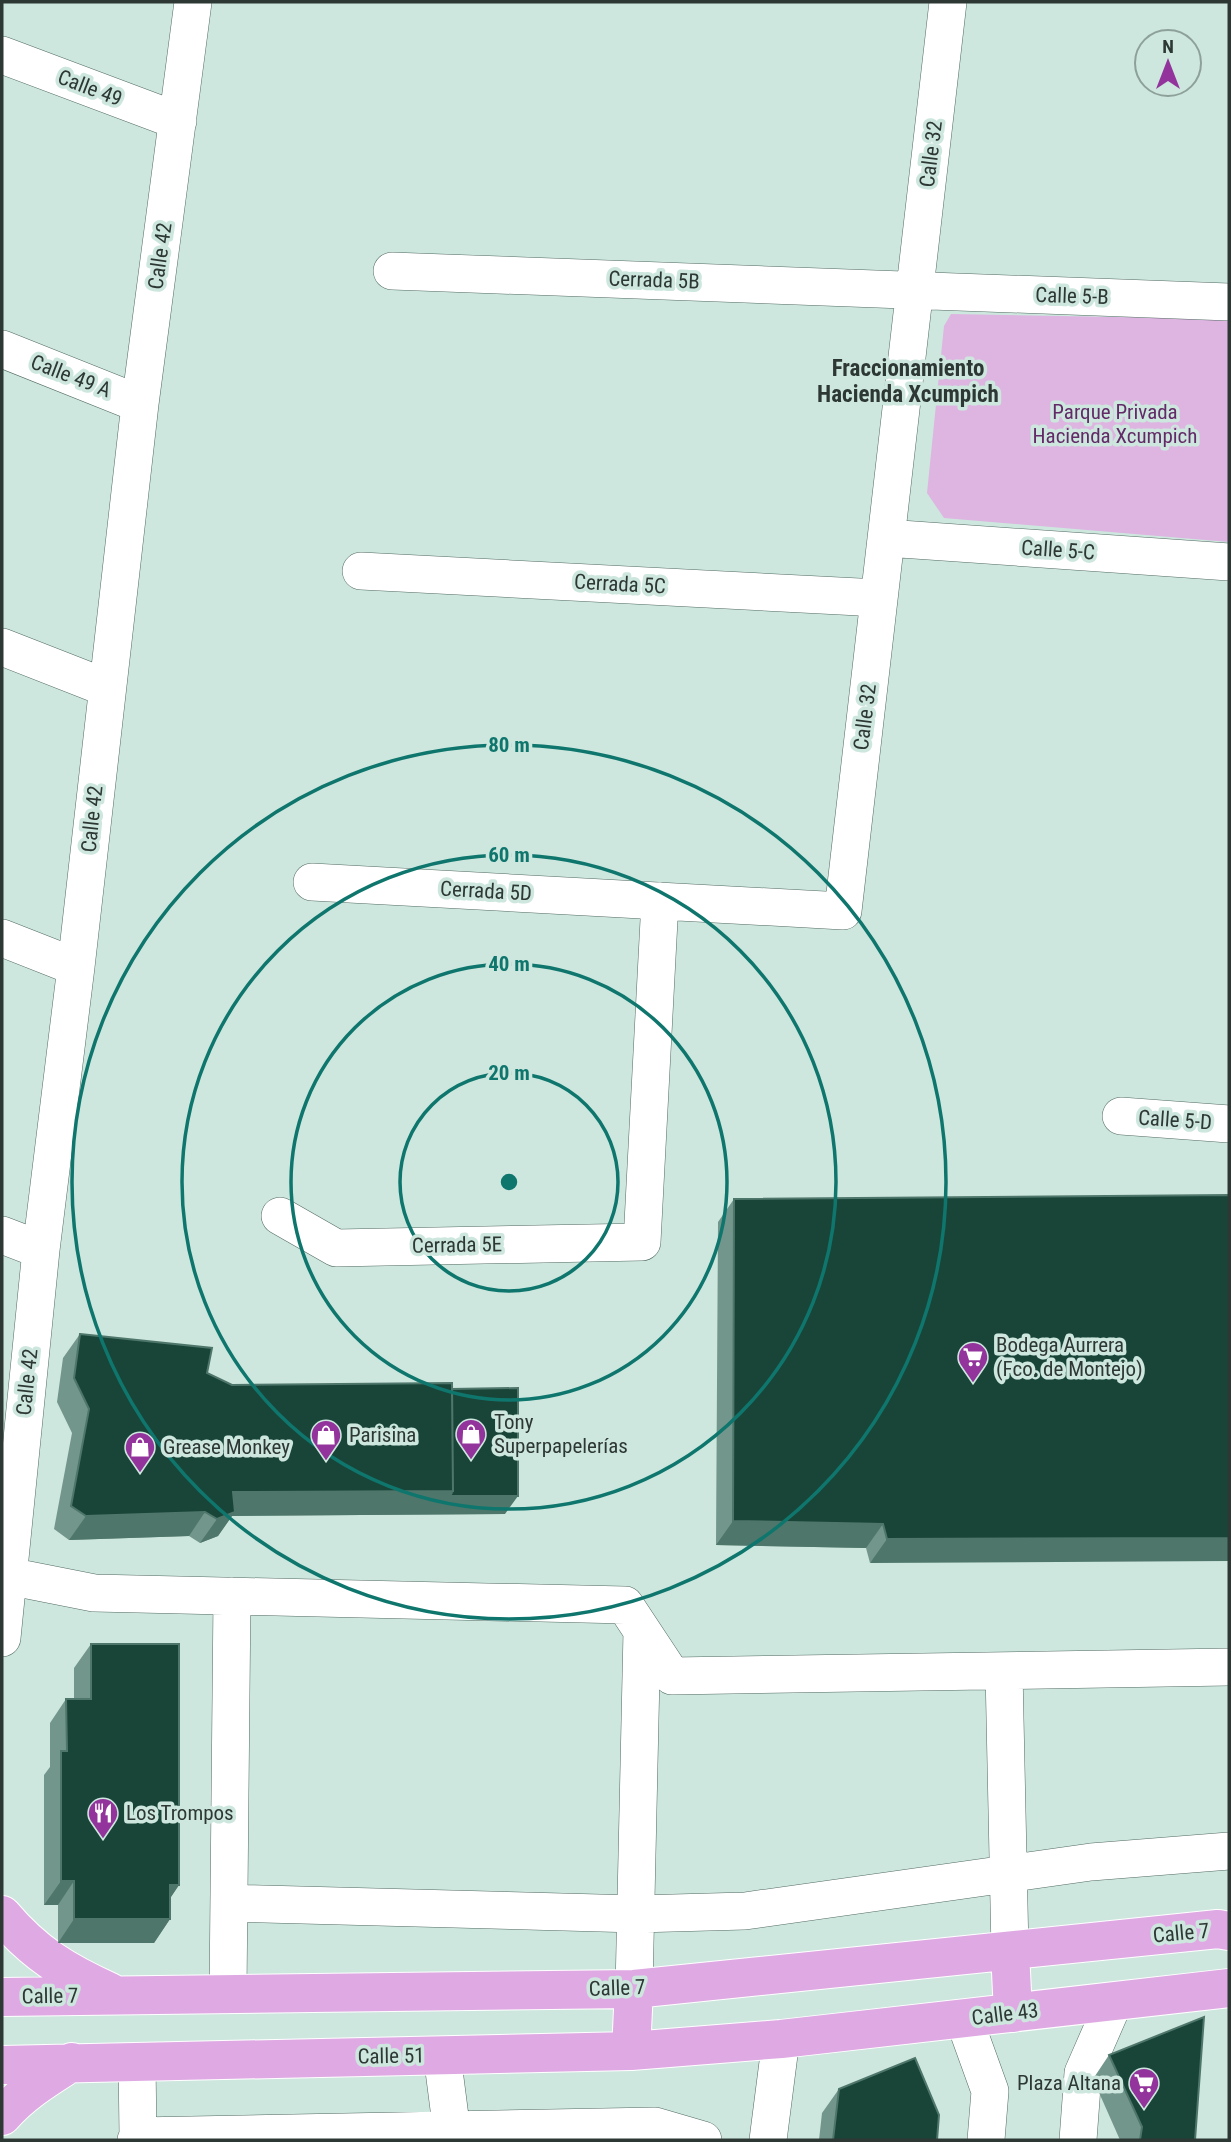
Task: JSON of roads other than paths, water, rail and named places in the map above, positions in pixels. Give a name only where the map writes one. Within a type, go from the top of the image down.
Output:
[{"type":"main road","points":[[2,1915],[23,1939],[46,1959],[116,1995]]},
{"type":"main road","name":"Calle 7","points":[[2,1997],[634,1989],[1218,1929],[1229,1931]]},
{"type":"main road","points":[[1010,1951],[1013,2013]]},
{"type":"main road","name":"Calle 43","points":[[780,2039],[1229,1988]]},
{"type":"main road","points":[[631,2052],[634,1989]]},
{"type":"main road","name":"Calle 51","points":[[2,2065],[631,2052],[780,2039]]},
{"type":"main road","points":[[2,2116],[15,2101],[72,2062]]},
{"type":"street","name":"Calle 42","points":[[2,1638],[8,1577],[12,1433],[41,1250],[140,404],[192,2]]},
{"type":"street","name":"Calle 32","points":[[660,901],[843,911],[948,2]]},
{"type":"street","name":"Calle 49","points":[[2,55],[178,121]]},
{"type":"street","name":"Cerrada 5B","points":[[393,271],[915,290]]},
{"type":"street","name":"Calle 5-B","points":[[915,290],[1229,302]]},
{"type":"street","name":"Calle 49 A","points":[[2,349],[140,404]]},
{"type":"street","name":"Calle 5-C","points":[[886,538],[1229,562]]},
{"type":"street","name":"Cerrada 5C","points":[[361,571],[879,598]]},
{"type":"street","points":[[2,647],[107,688]]},
{"type":"street","name":"Cerrada 5D","points":[[312,882],[660,901]]},
{"type":"street","name":"Cerrada 5E","points":[[280,1216],[336,1248],[642,1242],[660,901]]},
{"type":"street","points":[[2,938],[76,967]]},
{"type":"street","name":"Calle 5-D","points":[[1121,1116],[1229,1124]]},
{"type":"street","points":[[2,1235],[41,1250]]},
{"type":"street","points":[[8,1577],[94,1593],[625,1605],[672,1676],[1229,1667]]},
{"type":"street","points":[[228,1993],[232,1596]]},
{"type":"street","points":[[634,1989],[642,1631]]},
{"type":"street","points":[[1004,1671],[1010,1951]]},
{"type":"street","points":[[229,1903],[637,1914],[745,1911],[1091,1862],[1229,1851]]},
{"type":"street","points":[[1078,2140],[1083,2073],[1114,2002]]},
{"type":"street","points":[[964,2020],[990,2091],[986,2140]]},
{"type":"street","points":[[768,2140],[780,2039]]},
{"type":"street","points":[[442,2055],[453,2135]]},
{"type":"street","points":[[137,2061],[137,2138],[453,2135],[655,2126],[693,2139]]},
{"type":"place","name":"Bodega Aurrera (Fco. de Montejo)","points":[[973,1384]]},
{"type":"place","name":"Tony Superpapelerías","points":[[471,1461]]},
{"type":"place","name":"Parisina","points":[[326,1462]]},
{"type":"place","name":"Grease Monkey","points":[[140,1474]]},
{"type":"place","name":"Los Trompos","points":[[103,1840]]},
{"type":"place","name":"Plaza Altana","points":[[1144,2110]]},
{"type":"district","name":"Fraccionamiento Hacienda Xcumpich","points":[[908,381]]},
{"type":"park label","name":"Parque Privada Hacienda Xcumpich","points":[[1115,424]]}]
